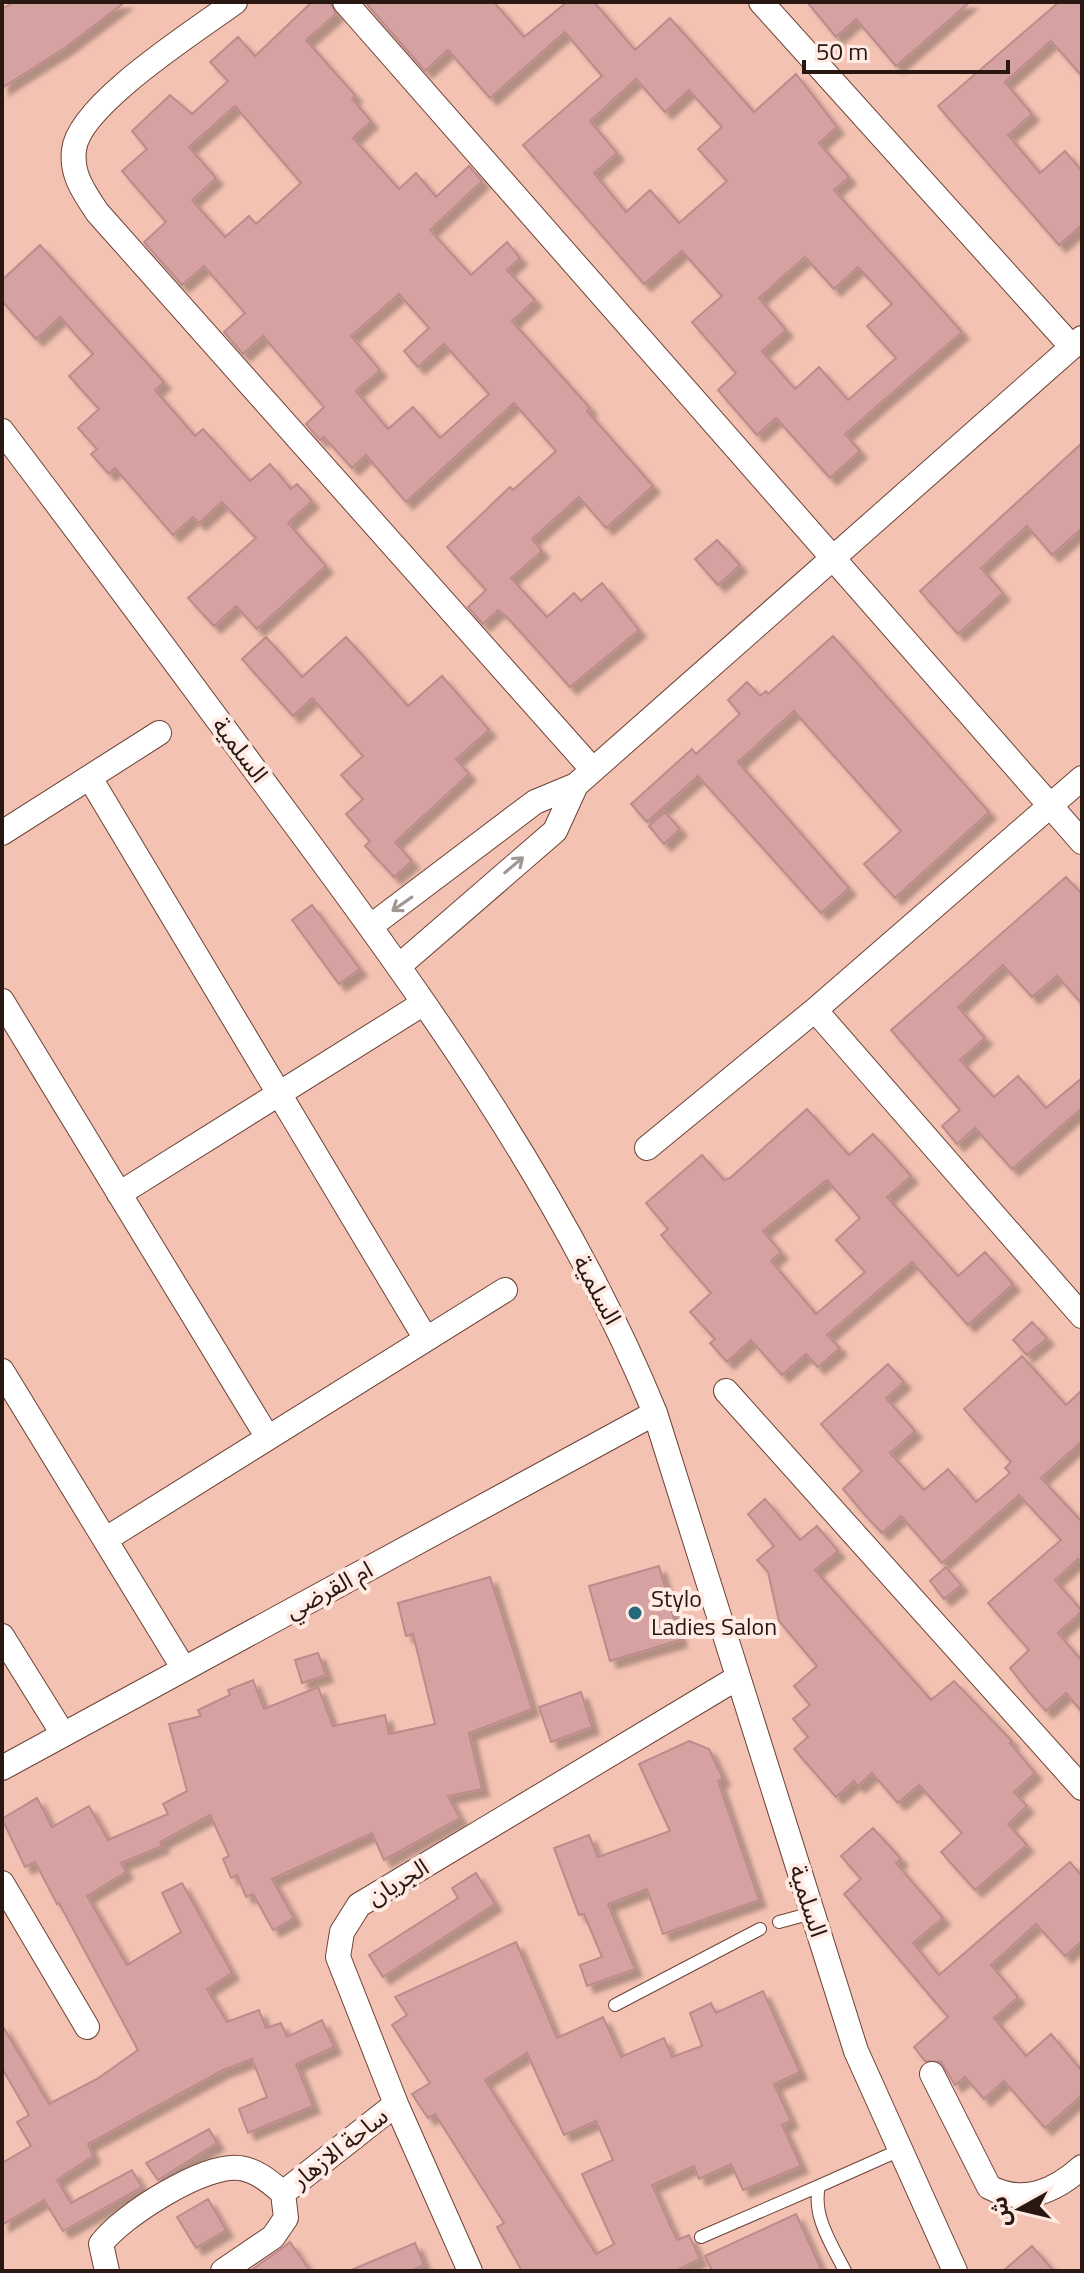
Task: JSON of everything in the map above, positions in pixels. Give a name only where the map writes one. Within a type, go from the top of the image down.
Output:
[{"type":"street","points":[[235,2],[109,96],[84,123],[74,149],[77,181],[97,212],[584,777]]},
{"type":"street","points":[[345,2],[835,556],[1082,842]]},
{"type":"street","points":[[371,926],[535,802],[584,777],[1077,342],[761,2]]},
{"type":"street","name":"السلمية","points":[[2,431],[399,966],[515,1137],[632,1356],[655,1413],[856,2051],[955,2271]]},
{"type":"street","points":[[2,833],[159,733]]},
{"type":"street","points":[[399,966],[555,831],[584,777]]},
{"type":"street","points":[[90,778],[426,1339]]},
{"type":"street","points":[[647,1148],[815,1010],[1082,778]]},
{"type":"street","points":[[2,1001],[268,1438]]},
{"type":"street","points":[[119,1194],[424,1003]]},
{"type":"street","points":[[815,1010],[1082,1316]]},
{"type":"street","points":[[106,1539],[505,1290]]},
{"type":"street","points":[[2,1371],[184,1669]]},
{"type":"street","points":[[726,1391],[1082,1788]]},
{"type":"street","name":"ام القرضي","points":[[2,1768],[655,1413]]},
{"type":"street","points":[[2,1636],[63,1734]]},
{"type":"street","name":"الجريان","points":[[470,2271],[396,2104],[338,1957],[342,1932],[359,1905],[737,1678]]},
{"type":"street","points":[[2,1883],[87,2027]]},
{"type":"street","points":[[932,2074],[989,2187],[1005,2196],[1023,2198],[1067,2180],[1082,2167]]},
{"type":"street","name":"ساحة الازهار","points":[[283,2193],[396,2104]]},
{"type":"street","name":"ساحة الازهار","points":[[107,2271],[101,2244],[113,2227],[211,2170],[239,2168],[264,2176],[283,2193],[286,2218],[273,2237],[223,2271]]},
{"type":"lane","points":[[779,1922],[812,1913]]},
{"type":"lane","points":[[615,2005],[760,1929]]},
{"type":"lane","points":[[701,2237],[900,2150]]},
{"type":"lane","points":[[819,2186],[816,2205],[845,2271]]},
{"type":"building","points":[[14,2],[125,2],[66,47],[2,88],[2,9]]},
{"type":"building","points":[[312,2],[330,2],[336,14],[306,40],[355,95],[352,99],[371,121],[353,138],[399,189],[416,173],[436,197],[469,166],[482,181],[430,230],[471,275],[507,242],[520,258],[507,270],[535,300],[512,321],[590,408],[587,411],[653,486],[606,528],[579,497],[532,539],[542,551],[511,578],[547,617],[574,593],[581,601],[602,583],[639,630],[570,687],[507,617],[498,610],[483,624],[468,607],[486,590],[447,547],[510,487],[513,490],[556,451],[514,403],[406,502],[366,455],[352,468],[324,437],[320,440],[306,424],[324,407],[263,336],[243,354],[224,332],[245,313],[204,266],[182,285],[144,242],[166,222],[122,171],[147,149],[132,131],[170,95],[192,114],[228,81],[210,62],[238,37],[255,56]],"holes":[[[235,106],[301,183],[256,224],[249,216],[225,237],[192,200],[216,178],[189,147]],[[399,294],[429,328],[404,351],[418,367],[444,344],[489,394],[440,438],[413,407],[388,429],[356,391],[380,370],[351,336]]]},
{"type":"building","points":[[365,2],[494,2],[524,37],[567,2],[594,2],[635,50],[670,18],[754,112],[796,74],[837,127],[819,143],[849,177],[834,190],[962,332],[845,434],[860,451],[830,478],[776,418],[757,435],[718,390],[736,373],[692,322],[722,296],[682,251],[644,284],[523,145],[602,76],[565,32],[490,98],[448,50],[425,71]],"holes":[[[636,79],[665,112],[689,90],[722,127],[698,149],[727,181],[679,223],[650,190],[626,212],[594,173],[617,153],[590,121]],[[805,257],[834,289],[858,267],[892,304],[867,326],[896,358],[848,400],[819,367],[795,389],[762,351],[786,330],[759,298]]]},
{"type":"building","points":[[807,2],[970,2],[896,66],[856,19],[836,37]]},
{"type":"building","points":[[1059,2],[1082,2],[1082,76],[1051,41],[1005,82],[1032,114],[1008,135],[1040,173],[1065,151],[1082,171],[1082,225],[1059,245],[938,106]]},
{"type":"building","points":[[40,245],[164,382],[155,390],[195,436],[203,429],[250,481],[270,464],[291,489],[297,484],[312,501],[288,523],[326,566],[257,629],[236,606],[214,626],[188,598],[256,538],[222,502],[199,523],[193,517],[173,535],[115,468],[109,474],[91,454],[97,449],[78,428],[99,409],[69,376],[93,354],[60,317],[36,339],[2,301],[2,280]]},
{"type":"building","points":[[1082,443],[1082,528],[1052,555],[1027,526],[981,568],[1003,593],[958,634],[920,591]]},
{"type":"building","points":[[717,540],[740,565],[718,585],[695,559]]},
{"type":"building","points":[[833,636],[989,812],[895,898],[864,864],[901,831],[794,711],[738,762],[849,888],[821,913],[698,776],[647,822],[631,804],[692,749],[696,754],[740,714],[728,700],[747,682],[760,696],[766,691],[768,694]]},
{"type":"building","points":[[266,637],[302,677],[346,637],[408,706],[442,676],[489,730],[456,759],[469,774],[395,842],[412,861],[394,877],[365,846],[370,841],[346,814],[363,799],[341,775],[363,756],[312,698],[293,716],[242,659]]},
{"type":"building","points":[[665,812],[680,829],[664,844],[649,826]]},
{"type":"building","points":[[1066,877],[1082,894],[1082,1004],[1057,976],[1032,997],[1003,965],[958,1007],[985,1038],[960,1060],[994,1097],[1018,1076],[1046,1108],[1082,1078],[1082,1108],[1012,1169],[975,1128],[957,1144],[942,1126],[960,1110],[891,1030]]},
{"type":"building","points":[[312,905],[360,969],[339,984],[292,920]]},
{"type":"building","points":[[807,1109],[849,1155],[873,1134],[887,1149],[911,1176],[887,1197],[958,1276],[985,1252],[1013,1284],[968,1325],[912,1262],[827,1335],[840,1348],[818,1367],[806,1354],[782,1375],[751,1340],[727,1362],[710,1343],[715,1339],[690,1312],[711,1293],[661,1235],[668,1229],[646,1203],[702,1155],[724,1180]],"holes":[[[827,1180],[860,1218],[836,1240],[865,1272],[816,1314],[771,1261],[781,1252],[763,1231]]]},
{"type":"building","points":[[1032,1322],[1047,1338],[1027,1355],[1013,1340]]},
{"type":"building","points":[[1022,1356],[1066,1405],[1082,1390],[1082,1441],[1041,1478],[1082,1522],[1082,1563],[1078,1559],[1055,1580],[1082,1611],[1058,1633],[1082,1661],[1082,1712],[1066,1693],[1046,1711],[1030,1693],[1010,1668],[1029,1650],[988,1603],[1061,1540],[1019,1495],[942,1563],[901,1516],[882,1533],[865,1515],[843,1489],[862,1471],[821,1424],[888,1364],[904,1382],[886,1398],[915,1431],[890,1453],[924,1490],[948,1469],[976,1502],[1010,1473],[1005,1468],[1011,1462],[964,1409]]},
{"type":"building","points":[[765,1499],[800,1540],[817,1526],[838,1551],[815,1570],[931,1700],[954,1681],[1012,1741],[1010,1743],[1035,1773],[1014,1792],[1027,1806],[1008,1824],[1027,1845],[975,1890],[941,1852],[962,1833],[919,1785],[898,1803],[872,1773],[858,1786],[854,1781],[836,1797],[794,1749],[808,1737],[793,1719],[810,1705],[794,1686],[817,1666],[779,1621],[768,1572],[757,1560],[774,1546],[748,1514]]},
{"type":"building","name":"Stylo Ladies Salon","points":[[659,1566],[680,1640],[610,1661],[589,1586]]},
{"type":"building","points":[[946,1567],[961,1585],[944,1599],[930,1581]]},
{"type":"building","points":[[490,1577],[532,1709],[469,1733],[482,1789],[448,1796],[460,1818],[384,1860],[372,1833],[272,1879],[294,1918],[273,1930],[253,1894],[246,1897],[237,1875],[231,1878],[223,1859],[229,1856],[210,1815],[160,1842],[162,1846],[121,1863],[126,1872],[87,1896],[127,1965],[181,1932],[162,1893],[182,1883],[232,1973],[207,1989],[227,2022],[259,2010],[266,2028],[281,2023],[287,2037],[322,2020],[334,2047],[296,2064],[313,2106],[248,2133],[239,2109],[267,2097],[252,2059],[223,2070],[88,2144],[93,2156],[57,2180],[71,2203],[132,2170],[142,2187],[63,2231],[44,2200],[2,2225],[2,2163],[31,2146],[17,2122],[29,2115],[2,2068],[2,2025],[49,2104],[97,2079],[138,2050],[35,1862],[25,1867],[2,1819],[37,1798],[52,1827],[89,1806],[108,1840],[168,1814],[163,1804],[187,1791],[169,1724],[201,1716],[198,1710],[230,1695],[228,1690],[253,1680],[264,1709],[318,1687],[333,1726],[385,1715],[389,1734],[435,1724],[413,1634],[406,1636],[398,1603]]},
{"type":"building","points":[[318,1653],[326,1675],[302,1683],[295,1660]]},
{"type":"building","points":[[581,1692],[592,1727],[551,1742],[539,1707]]},
{"type":"building","points":[[689,1741],[709,1749],[723,1779],[718,1781],[759,1900],[663,1934],[647,1889],[608,1904],[635,1969],[587,1986],[580,1965],[602,1957],[584,1914],[579,1915],[554,1848],[589,1835],[598,1857],[670,1831],[639,1764]]},
{"type":"building","points":[[873,1828],[901,1859],[896,1863],[943,1918],[913,1943],[939,1975],[1070,1862],[1082,1876],[1082,1941],[1065,1956],[1036,1924],[991,1965],[1018,1997],[994,2018],[1026,2056],[1051,2034],[1082,2071],[1082,2095],[1045,2128],[1004,2081],[984,2099],[965,2077],[955,2085],[941,2062],[925,2061],[914,2047],[948,2017],[844,1894],[861,1879],[841,1856]]},
{"type":"building","points":[[476,1873],[495,1904],[383,1977],[369,1955],[458,1898],[452,1888]]},
{"type":"building","points":[[516,1942],[557,2038],[603,2017],[621,2057],[664,2038],[672,2057],[702,2046],[690,2013],[711,2003],[716,2013],[763,1991],[800,2072],[774,2084],[791,2121],[782,2125],[801,2166],[743,2190],[731,2164],[699,2179],[694,2166],[652,2185],[677,2240],[689,2235],[700,2259],[675,2271],[522,2271],[497,2227],[504,2223],[435,2114],[428,2118],[412,2094],[430,2083],[392,2025],[407,2015],[395,1997]],"holes":[[[527,2053],[564,2135],[596,2121],[613,2160],[582,2174],[614,2244],[596,2254],[485,2080]]]},
{"type":"building","points":[[209,2129],[217,2143],[158,2180],[146,2163]]},
{"type":"building","points":[[208,2199],[226,2230],[196,2248],[177,2217]]},
{"type":"building","points":[[796,2214],[822,2271],[712,2271],[705,2256]]},
{"type":"building","points":[[290,2242],[310,2271],[250,2271],[281,2249]]},
{"type":"building","points":[[415,2243],[424,2265],[410,2271],[349,2271]]},
{"type":"building","points":[[1032,2246],[1054,2271],[1003,2271]]},
{"type":"place","name":"Stylo Ladies Salon","points":[[635,1613]]}]
